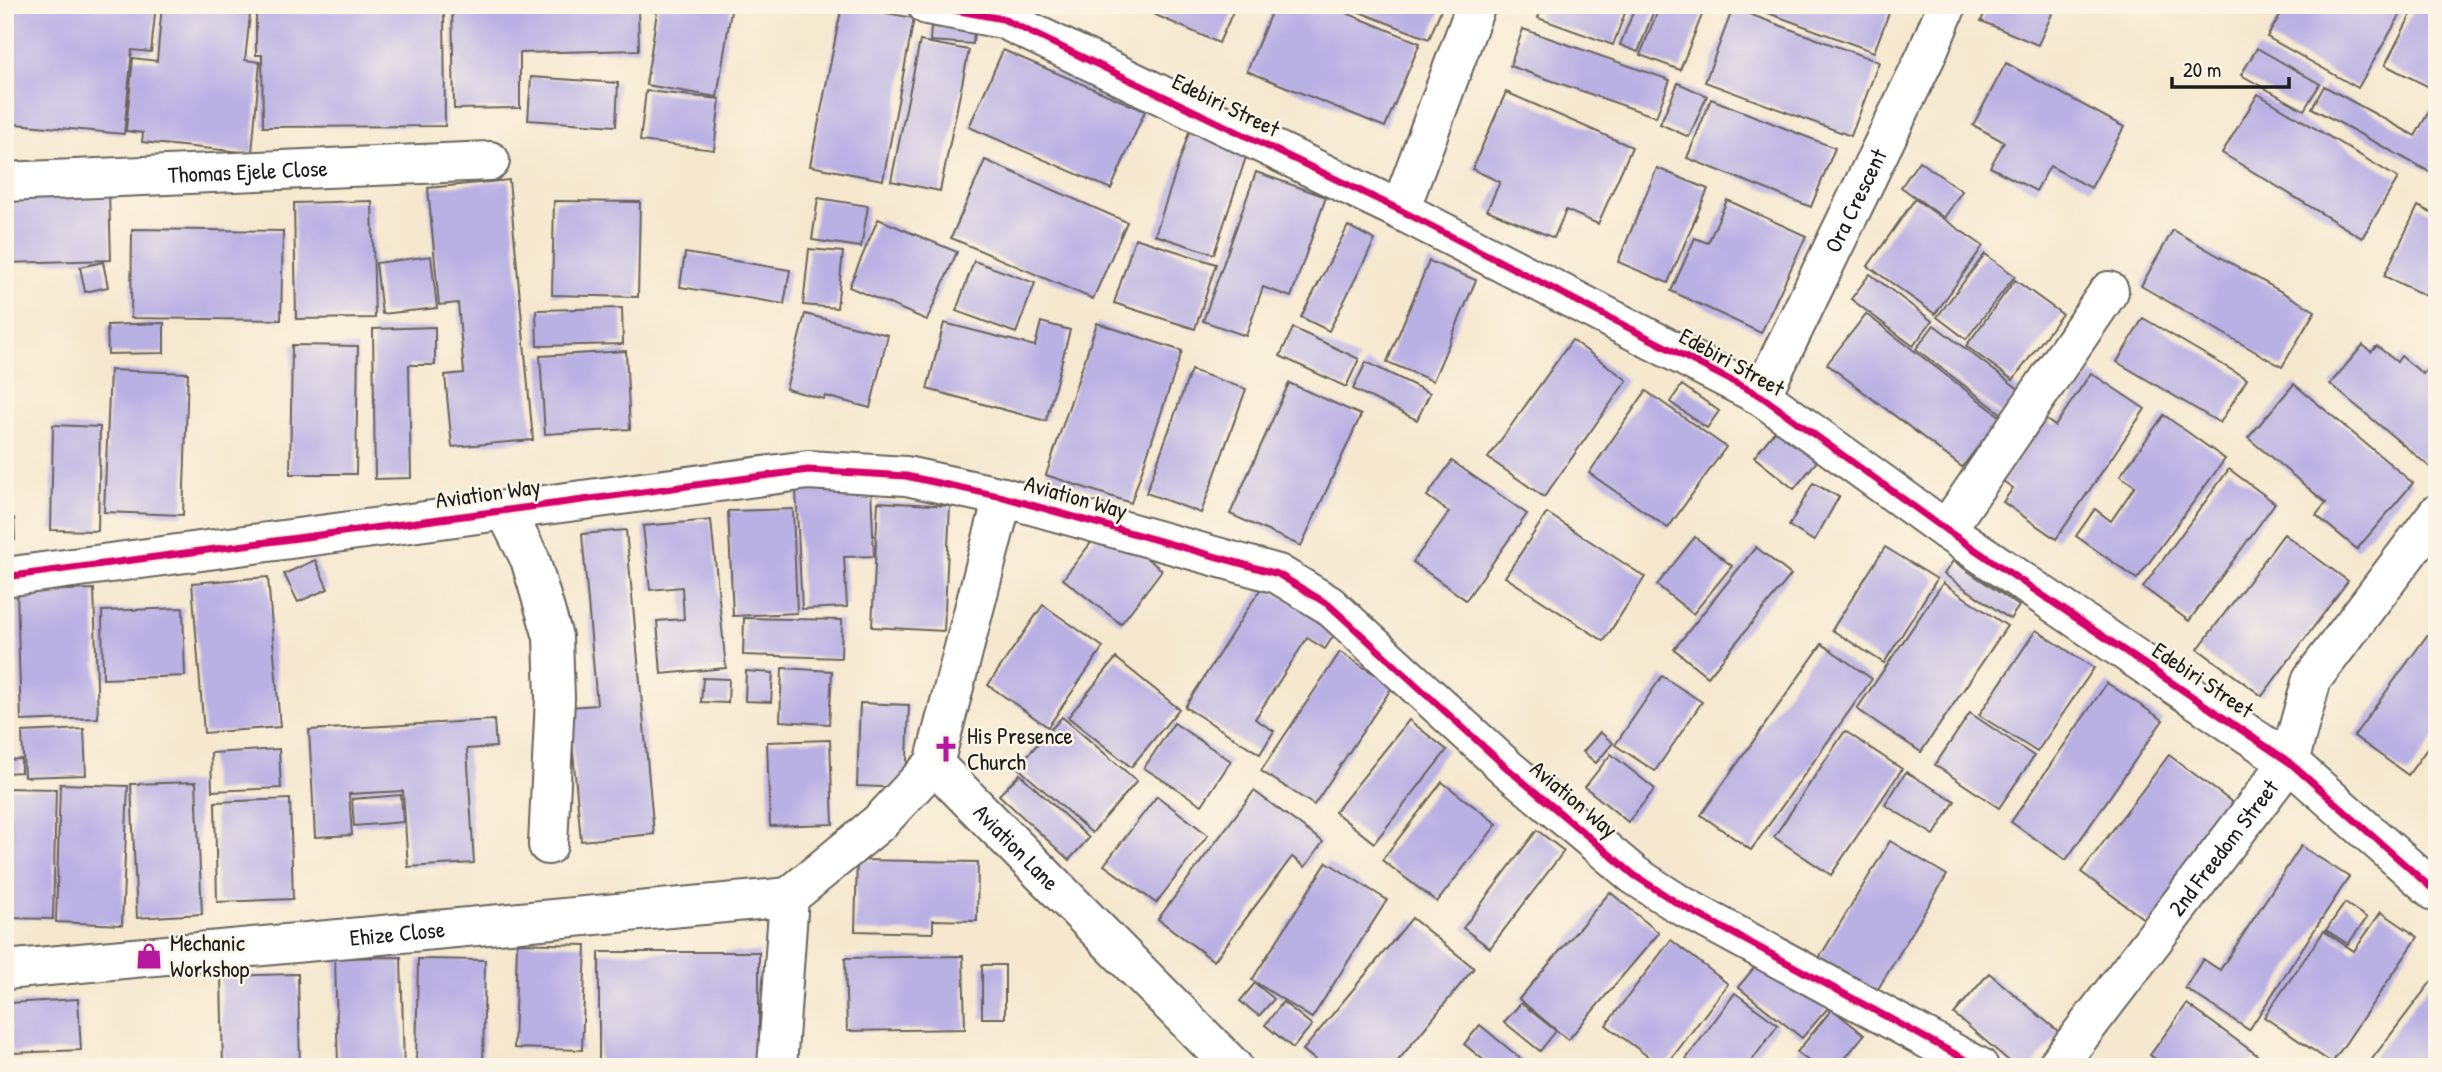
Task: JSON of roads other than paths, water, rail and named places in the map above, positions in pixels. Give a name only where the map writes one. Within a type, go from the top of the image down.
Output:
[{"type":"street","name":"Edebiri Street","points":[[928,5],[1006,12],[1401,210],[1761,396],[1946,530],[2289,762],[2437,893]]},
{"type":"street","points":[[1401,210],[1476,5]]},
{"type":"street","name":"Ora Crescent","points":[[1761,396],[1926,56],[1947,5]]},
{"type":"street","name":"Thomas Ejele Close","points":[[5,182],[490,161]]},
{"type":"street","points":[[1946,530],[2109,291]]},
{"type":"street","name":"Aviation Way","points":[[5,577],[808,470],[906,475],[1003,497],[1278,574],[1329,606],[1508,769],[1634,874],[1678,903],[1979,1067]]},
{"type":"street","points":[[777,1067],[789,897],[881,821],[934,764],[1003,497]]},
{"type":"street","points":[[505,510],[530,559],[545,602],[553,638],[555,698],[548,845]]},
{"type":"street","name":"2nd Freedom Street","points":[[2056,1067],[2289,762],[2312,679],[2437,514]]},
{"type":"street","name":"Aviation Lane","points":[[934,764],[1233,1067]]},
{"type":"street","name":"Ehize Close","points":[[5,970],[789,897]]},
{"type":"place","name":"His Presence Church","points":[[946,749]]},
{"type":"place","name":"Mechanic Workshop","points":[[149,956]]}]
